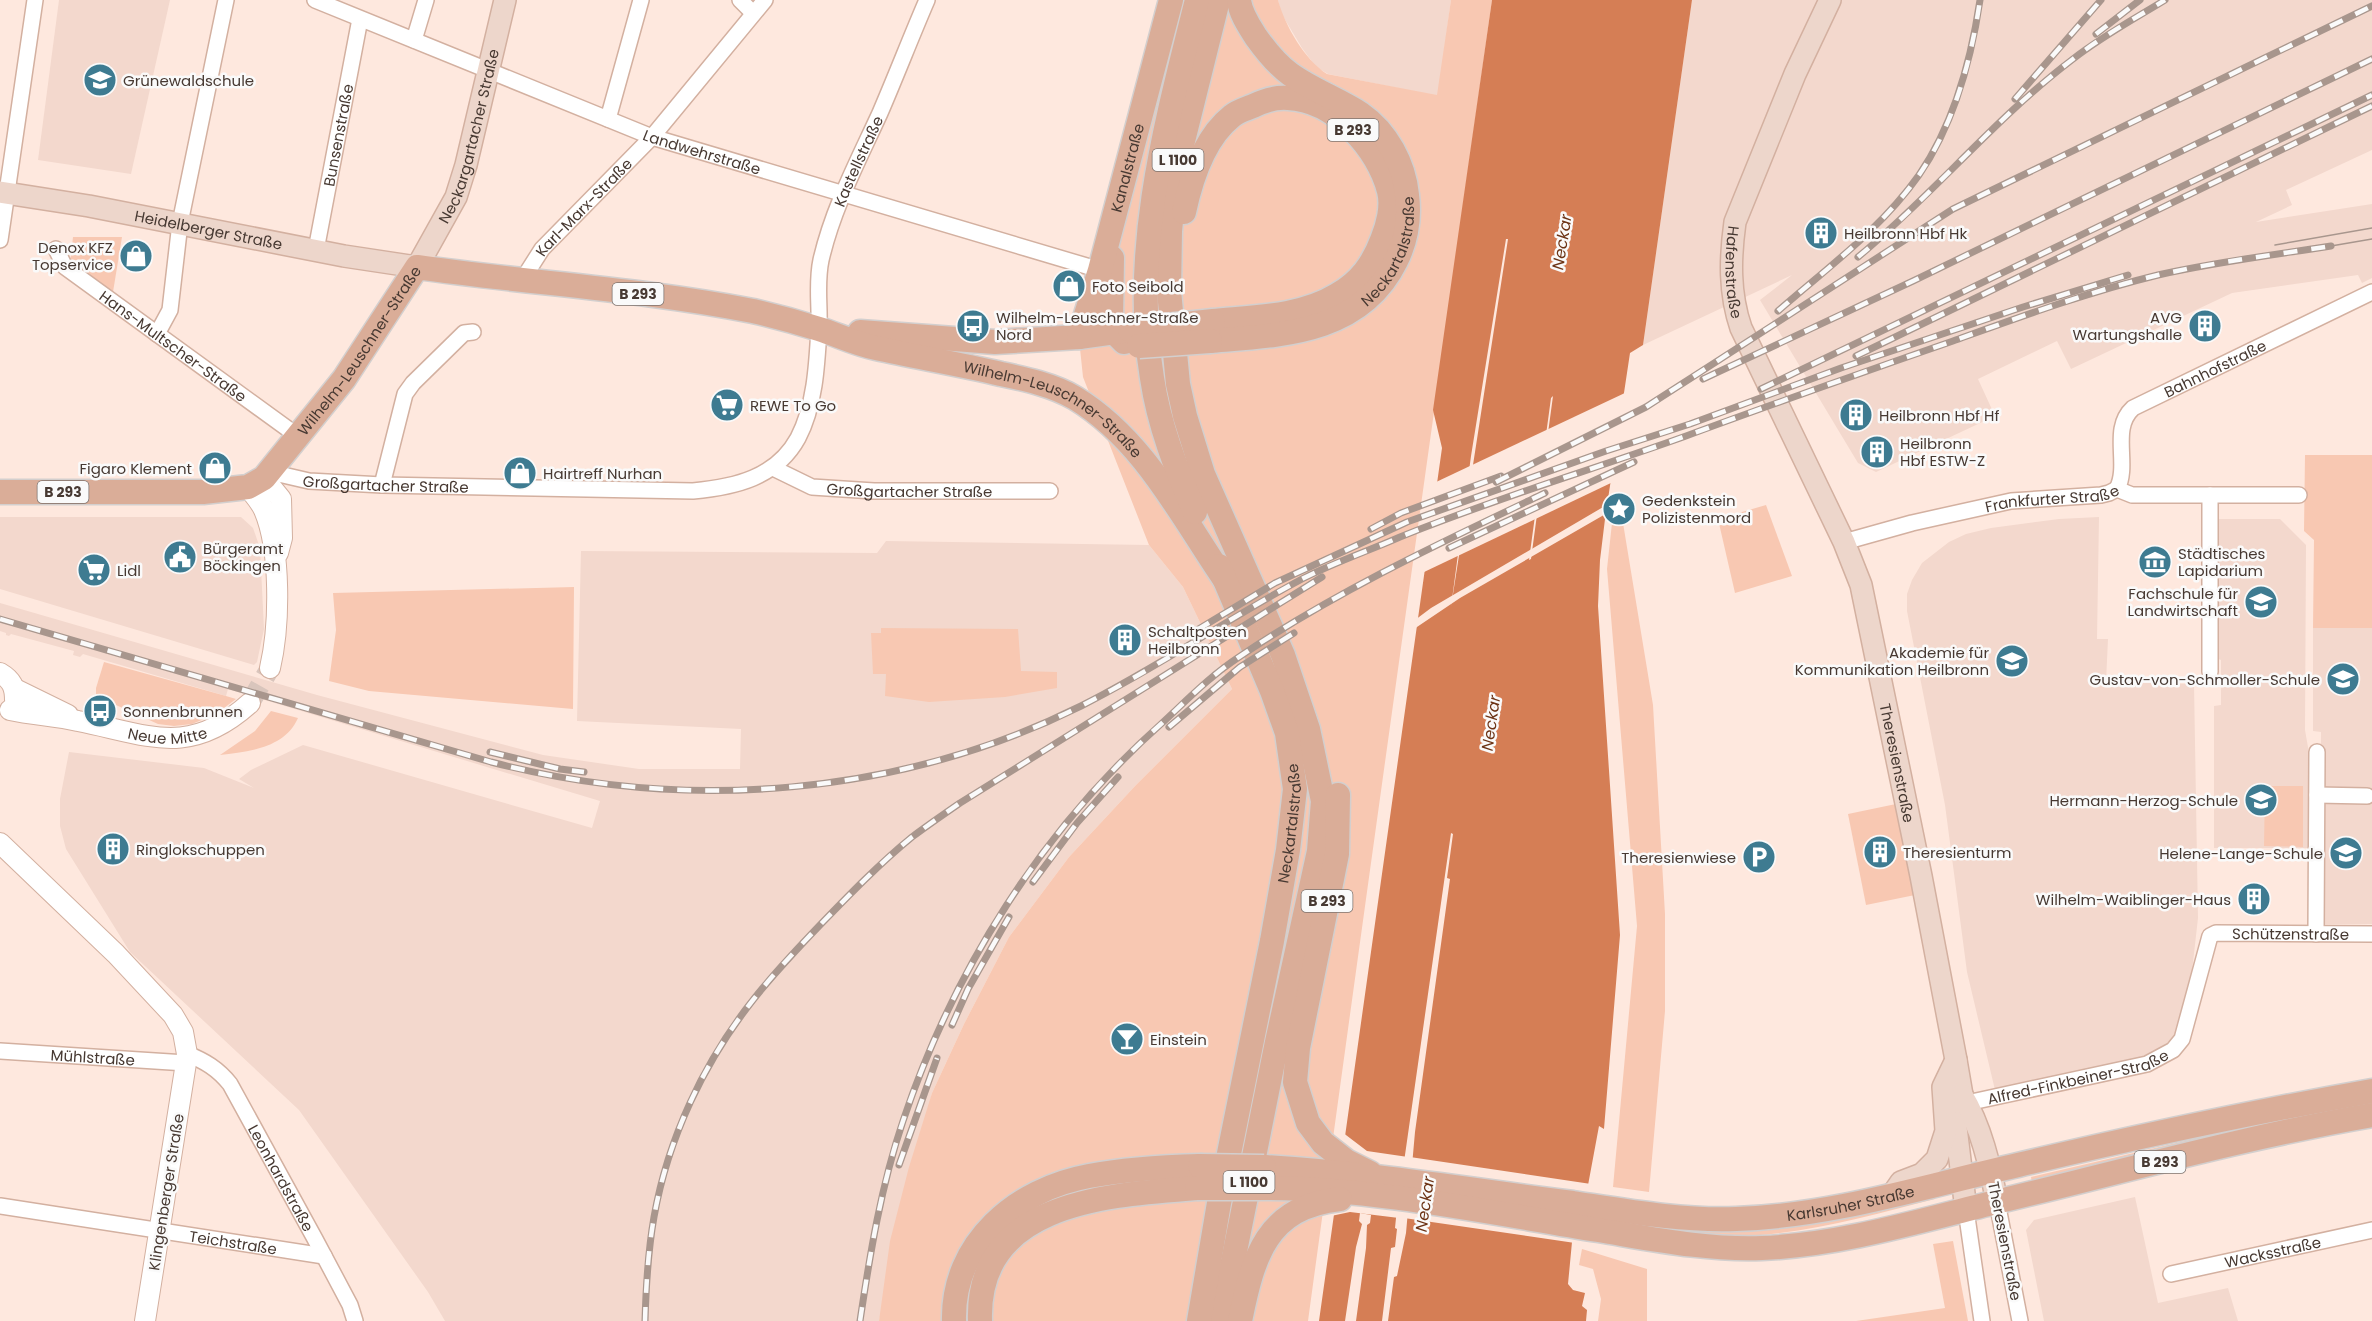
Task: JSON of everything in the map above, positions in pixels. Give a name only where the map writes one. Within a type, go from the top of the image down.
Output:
[{"type":"main road","name":"Neckargartacher Straße","points":[[417,267],[456,197],[505,0]]},
{"type":"main road","name":"Kanalstraße","points":[[1079,337],[1100,270],[1172,0]]},
{"type":"main road","name":"Neckartalstraße","points":[[1197,0],[1171,104],[1154,195],[1147,251],[1147,311],[1152,377],[1166,436],[1178,473],[1269,683],[1287,733],[1295,789],[1288,850],[1276,918],[1198,1321]]},
{"type":"main road","name":"Neckartalstraße","points":[[1218,0],[1176,169],[1170,231],[1169,291],[1174,353],[1185,416],[1203,474],[1283,655],[1308,729],[1323,801],[1319,851],[1277,1042],[1221,1321]]},
{"type":"main road","name":"Neckartalstraße","points":[[927,358],[1020,355],[1128,338],[1212,331],[1308,330],[1335,320],[1373,294],[1389,274],[1401,251],[1408,227],[1406,181],[1397,155],[1363,116],[1289,74],[1268,54],[1249,26],[1239,0]]},
{"type":"main road","name":"Hafenstraße","points":[[1830,0],[1796,74],[1735,222],[1731,273],[1733,300],[1742,328],[1844,542]]},
{"type":"main road","name":"Neckartalstraße","points":[[1169,291],[1189,188],[1209,142],[1232,115],[1262,101],[1288,98],[1315,105],[1339,118],[1359,136],[1375,156],[1390,192],[1390,212],[1376,257],[1360,278],[1337,295],[1311,307],[1212,331]]},
{"type":"main road","points":[[1128,163],[1114,240],[1110,278],[1111,319],[1128,338]]},
{"type":"main road","name":"Heidelberger Straße","points":[[4,193],[417,267]]},
{"type":"main road","name":"Wilhelm-Leuschner-Straße","points":[[261,479],[344,379],[417,267],[521,282],[671,297],[753,312],[819,329],[872,347],[1015,377],[1046,386],[1074,398],[1100,417],[1143,458],[1164,485],[1225,580]]},
{"type":"main road","name":"Wilhelm-Leuschner-Straße","points":[[819,329],[996,342],[1079,337],[1128,338]]},
{"type":"main road","name":"Großgartacher Straße","points":[[0,492],[203,492],[261,479]]},
{"type":"main road","name":"Theresienstraße","points":[[1844,542],[1862,585],[1922,876],[1964,1099],[1991,1171],[1997,1202]]},
{"type":"main road","name":"Neckartalstraße","points":[[1283,655],[1308,695],[1326,741],[1335,771],[1339,803],[1337,854],[1298,1048],[1295,1082],[1308,1123],[1328,1148],[1381,1187]]},
{"type":"main road","points":[[1892,1195],[1901,1182],[1922,1174],[1937,1159],[1946,1131],[1943,1087],[1956,1060]]},
{"type":"main road","name":"Karlsruher Straße","points":[[1381,1187],[1731,1219],[1769,1218],[1848,1205],[2245,1114],[2372,1090]]},
{"type":"main road","name":"Theresienstraße","points":[[1964,1099],[1956,1127],[1965,1210]]},
{"type":"main road","name":"B 293","points":[[1381,1187],[1692,1246],[1760,1248],[1796,1246],[1893,1228],[2291,1129],[2372,1114]]},
{"type":"main road","points":[[954,1321],[958,1280],[971,1252],[991,1226],[1019,1203],[1050,1187],[1088,1176],[1136,1169],[1198,1177],[1262,1178],[1321,1188],[1381,1187]]},
{"type":"main road","points":[[980,1321],[980,1298],[989,1270],[1005,1245],[1035,1220],[1092,1200],[1198,1177]]},
{"type":"main road","points":[[1240,1321],[1254,1263],[1260,1248],[1269,1234],[1286,1217],[1321,1188]]},
{"type":"main road","name":"B 293","points":[[1187,1321],[1195,1283],[1212,1240]]},
{"type":"street","points":[[0,240],[4,193],[35,0]]},
{"type":"street","points":[[157,334],[170,310],[180,223],[226,0]]},
{"type":"street","name":"Landwehrstraße","points":[[315,0],[652,137],[1100,270]]},
{"type":"street","points":[[414,40],[426,0]]},
{"type":"street","points":[[608,119],[641,0]]},
{"type":"street","points":[[740,0],[753,13]]},
{"type":"street","name":"Karl-Marx-Straße","points":[[521,282],[542,249],[652,137],[765,0]]},
{"type":"street","name":"Kastellstraße","points":[[819,329],[818,290],[821,261],[842,194],[927,0]]},
{"type":"street","name":"Bunsenstraße","points":[[316,250],[360,19]]},
{"type":"street","name":"Hans-Multscher-Straße","points":[[56,249],[65,267],[299,436]]},
{"type":"street","name":"Bahnhofstraße","points":[[2117,489],[2121,480],[2123,422],[2133,408],[2372,292]]},
{"type":"street","name":"Großgartacher Straße","points":[[261,479],[382,485],[693,491],[723,488],[750,481],[773,468],[797,440],[808,414],[819,329]]},
{"type":"street","points":[[382,485],[405,394],[413,383],[464,333],[473,332]]},
{"type":"street","name":"Großgartacher Straße","points":[[773,468],[812,487],[874,491],[1050,491]]},
{"type":"street","points":[[261,479],[281,499],[282,507],[282,538],[276,558],[276,630],[270,668]]},
{"type":"street","name":"Frankfurter Straße","points":[[1844,542],[1912,522],[2011,501],[2102,495],[2117,489],[2132,495],[2299,495]]},
{"type":"street","points":[[2210,495],[2210,672]]},
{"type":"street","name":"Neue Mitte","points":[[0,673],[8,678],[15,688],[40,699],[78,721]]},
{"type":"street","name":"Neue Mitte","points":[[5,714],[15,700],[15,688]]},
{"type":"street","name":"Neue Mitte","points":[[5,714],[78,721],[143,736],[162,738],[200,736],[235,717],[250,703]]},
{"type":"street","points":[[2316,934],[2317,752]]},
{"type":"street","points":[[2317,795],[2367,796]]},
{"type":"street","points":[[0,843],[116,954],[172,1015],[183,1032],[187,1058]]},
{"type":"street","name":"Schützenstraße","points":[[2210,936],[2216,933],[2372,934]]},
{"type":"street","name":"Alfred-Finkbeiner-Straße","points":[[1964,1099],[2147,1064],[2174,1050],[2182,1039],[2210,936]]},
{"type":"street","name":"Mühlstraße","points":[[0,1051],[187,1058]]},
{"type":"street","name":"Klingenberger Straße","points":[[145,1321],[187,1058]]},
{"type":"street","name":"Leonhardstraße","points":[[187,1058],[202,1060],[220,1072],[230,1084],[350,1305],[355,1321]]},
{"type":"street","name":"Theresienstraße","points":[[1997,1202],[2020,1321]]},
{"type":"street","name":"Teichstraße","points":[[0,1206],[324,1256]]},
{"type":"street","name":"Theresienstraße","points":[[1965,1210],[1982,1321]]},
{"type":"street","name":"Wacksstraße","points":[[2171,1274],[2372,1230]]},
{"type":"shaded area","name":"Grünewaldschule","points":[[59,0],[170,0],[131,174],[38,160]]},
{"type":"shaded area","points":[[1160,0],[1278,0],[1297,42],[1311,60],[1327,74],[1437,95],[1451,0],[1492,0],[1308,1321],[879,1321],[890,1241],[909,1167],[932,1093],[964,1024],[1009,937],[1069,857],[1136,785],[1232,689],[1183,587],[1149,545],[1083,377],[1077,320]]},
{"type":"shaded area","points":[[1278,0],[1451,0],[1438,96],[1328,74],[1316,67],[1281,13]]},
{"type":"shaded area","points":[[1692,0],[2372,0],[2372,150],[2286,190],[2292,205],[2256,222],[2372,204],[2372,278],[2362,283],[2358,275],[2232,293],[2071,369],[2057,341],[1978,379],[1995,416],[1876,472],[1858,463],[1760,300],[1792,275],[1643,345]]},
{"type":"shaded area","points":[[73,237],[122,237],[113,292],[70,264]]},
{"type":"shaded area","points":[[2305,455],[2372,455],[2372,628],[2313,628],[2314,540],[2304,531]]},
{"type":"shaded area","points":[[1766,505],[1792,576],[1735,593],[1718,519]]},
{"type":"shaded area","points":[[0,517],[241,517],[253,528],[260,548],[264,629],[257,662],[254,665],[0,589]]},
{"type":"shaded area","points":[[2099,517],[2097,639],[2108,639],[2106,682],[2194,684],[2198,918],[2191,980],[2181,1024],[2171,1040],[2157,1050],[2133,1060],[1995,1090],[1967,972],[1945,805],[1907,611],[1907,594],[1922,563],[1949,542],[1966,534],[1991,528],[2059,519]]},
{"type":"shaded area","points":[[2217,519],[2280,519],[2306,545],[2305,730],[2309,753],[2308,848],[2214,848],[2214,706],[2221,705],[2221,660],[2216,658]]},
{"type":"shaded area","points":[[1612,523],[1623,523],[1653,705],[1665,914],[1665,1011],[1649,1192],[1613,1187],[1637,926],[1607,569]]},
{"type":"shaded area","points":[[886,541],[1149,545],[1183,587],[1232,689],[1136,785],[1069,857],[1009,937],[964,1024],[932,1093],[879,1321],[445,1321],[428,1292],[299,1110],[130,952],[66,849],[60,826],[60,799],[69,752],[204,768],[254,788],[239,779],[251,770],[303,745],[592,828],[600,801],[228,689],[226,696],[83,654],[80,657],[73,655],[74,651],[11,634],[9,636],[0,631],[0,603],[317,695],[543,755],[639,769],[740,769],[741,729],[577,721],[581,551],[877,553]]},
{"type":"shaded area","points":[[574,587],[573,709],[369,691],[329,681],[336,630],[333,593]]},
{"type":"shaded area","points":[[881,628],[1018,629],[1021,671],[1057,672],[1057,688],[1005,697],[929,702],[885,696],[886,674],[873,674],[871,633],[881,633]]},
{"type":"shaded area","points":[[2313,628],[2372,628],[2372,924],[2323,924],[2320,921],[2321,732],[2313,731]]},
{"type":"shaded area","points":[[104,662],[236,699],[216,714],[192,724],[174,726],[158,724],[96,696],[96,688]]},
{"type":"shaded area","points":[[271,711],[298,718],[284,736],[265,747],[220,755],[255,731]]},
{"type":"shaded area","points":[[2265,786],[2303,786],[2303,847],[2264,846]]},
{"type":"shaded area","points":[[1896,804],[1915,895],[1866,905],[1848,814]]},
{"type":"shaded area","points":[[2372,1102],[2032,1183],[2031,1177],[2266,1122]]},
{"type":"shaded area","points":[[1933,1194],[1935,1199],[1796,1231],[1712,1236],[1643,1228],[1643,1224]]},
{"type":"shaded area","points":[[2135,1197],[2158,1303],[2228,1288],[2238,1321],[2044,1321],[2026,1230],[2034,1220]]},
{"type":"shaded area","points":[[1953,1241],[1968,1321],[1856,1321],[1945,1308],[1933,1244]]},
{"type":"shaded area","points":[[1582,1249],[1647,1269],[1647,1321],[1598,1321],[1601,1299],[1593,1269],[1579,1265]]},
{"type":"water","name":"Neckar","points":[[1492,0],[1692,0],[1643,345],[1630,353],[1600,560],[1598,606],[1620,935],[1604,1129],[1599,1126],[1586,1196],[1572,1242],[1568,1284],[1573,1290],[1585,1293],[1582,1306],[1587,1310],[1586,1321],[1388,1321],[1394,1277],[1397,1276],[1406,1233],[1415,1132],[1450,879],[1447,878],[1453,834],[1451,833],[1396,1218],[1395,1247],[1391,1248],[1382,1321],[1356,1321],[1367,1225],[1370,1223],[1371,1215],[1360,1213],[1359,1221],[1362,1224],[1356,1247],[1345,1321],[1319,1321],[1442,448],[1433,410]],"holes":[[[1506,239],[1508,239],[1451,607],[1471,456]],[[1553,396],[1531,559],[1529,560],[1551,398]]]},
{"type":"pier","points":[[1627,392],[1613,482],[1422,573],[1434,483]]},
{"type":"pier","points":[[1610,503],[1609,512],[1460,598],[1414,629],[1415,620],[1431,608]]},
{"type":"pier","points":[[1342,1132],[1367,1151],[1408,1157],[1399,1218],[1350,1212],[1331,1216]]},
{"type":"pier","points":[[1410,1157],[1591,1184],[1575,1243],[1404,1218]]},
{"type":"tunnel","points":[[250,703],[270,668]]},
{"type":"tram line","points":[[2275,245],[2372,228]]},
{"type":"tram line","points":[[2331,246],[2372,239]]},
{"type":"railway","points":[[1778,311],[1871,230],[1904,195],[1919,175],[1942,135],[1959,91],[1972,46],[1980,0]]},
{"type":"railway","points":[[2015,99],[2101,0]]},
{"type":"railway","points":[[2096,34],[2140,0]]},
{"type":"railway","points":[[1858,257],[2044,82],[2095,43],[2165,0]]},
{"type":"railway","points":[[1496,482],[1646,407],[1953,209],[2372,6]]},
{"type":"railway","points":[[1703,379],[1913,281],[2372,59]]},
{"type":"railway","points":[[1761,389],[2372,95]]},
{"type":"railway","points":[[1856,356],[2372,106]]},
{"type":"railway","points":[[0,619],[491,762],[565,778],[640,787],[716,790],[792,787],[866,777],[940,760],[1012,736],[1081,706],[1137,676],[1302,579],[1338,562],[1471,510],[2080,297],[2179,270],[2331,246]]},
{"type":"railway","points":[[1197,630],[1275,583],[1407,522],[1606,451],[1690,424],[1841,368],[2023,307],[2128,275]]},
{"type":"railway","points":[[1449,548],[1634,462]]},
{"type":"railway","points":[[1371,529],[1401,513],[1501,476]]},
{"type":"railway","points":[[860,1321],[872,1245],[888,1170],[924,1065],[948,1010],[1006,905],[1078,809],[1118,765],[1228,664],[1275,633],[1350,590],[1545,493]]},
{"type":"railway","points":[[645,1321],[650,1243],[668,1158],[690,1102],[719,1049],[753,1000],[786,961],[876,869],[930,824],[1322,577]]},
{"type":"railway","points":[[1169,727],[1240,667],[1294,633]]},
{"type":"railway","points":[[490,752],[560,769],[584,772]]},
{"type":"railway","points":[[1033,882],[1077,823],[1118,777]]},
{"type":"railway","points":[[952,1025],[968,989],[1009,917]]},
{"type":"railway","points":[[899,1165],[937,1058]]},
{"type":"place","name":"Grünewaldschule","points":[[100,80]]},
{"type":"place","name":"Heilbronn Hbf Hk","points":[[1821,233]]},
{"type":"place","name":"Denox KFZ Topservice","points":[[136,256]]},
{"type":"place","name":"Foto Seibold","points":[[1069,286]]},
{"type":"place","name":"Wilhelm-Leuschner-Straße Nord","points":[[973,326]]},
{"type":"place","name":"AVG Wartungshalle","points":[[2205,326]]},
{"type":"place","name":"REWE To Go","points":[[727,405]]},
{"type":"place","name":"Heilbronn Hbf Hf","points":[[1856,415]]},
{"type":"place","name":"Heilbronn Hbf ESTW-Z","points":[[1877,452]]},
{"type":"place","name":"Figaro Klement","points":[[215,468]]},
{"type":"place","name":"Hairtreff Nurhan","points":[[520,473]]},
{"type":"place","name":"Gedenkstein Polizistenmord","points":[[1619,509]]},
{"type":"place","name":"Bürgeramt Böckingen","points":[[180,557]]},
{"type":"place","name":"Städtisches Lapidarium","points":[[2155,562]]},
{"type":"place","name":"Lidl","points":[[94,570]]},
{"type":"place","name":"Fachschule für Landwirtschaft","points":[[2261,602]]},
{"type":"place","name":"Schaltposten Heilbronn","points":[[1125,640]]},
{"type":"place","name":"Akademie für Kommunikation Heilbronn","points":[[2012,661]]},
{"type":"place","name":"Gustav-von-Schmoller-Schule","points":[[2343,679]]},
{"type":"place","name":"Sonnenbrunnen","points":[[100,711]]},
{"type":"place","name":"Hermann-Herzog-Schule","points":[[2261,800]]},
{"type":"place","name":"Ringlokschuppen","points":[[113,849]]},
{"type":"place","name":"Theresienturm","points":[[1880,852]]},
{"type":"place","name":"Helene-Lange-Schule","points":[[2346,853]]},
{"type":"place","name":"Theresienwiese","points":[[1759,857]]},
{"type":"place","name":"Wilhelm-Waiblinger-Haus","points":[[2254,899]]},
{"type":"place","name":"Einstein","points":[[1127,1039]]}]
